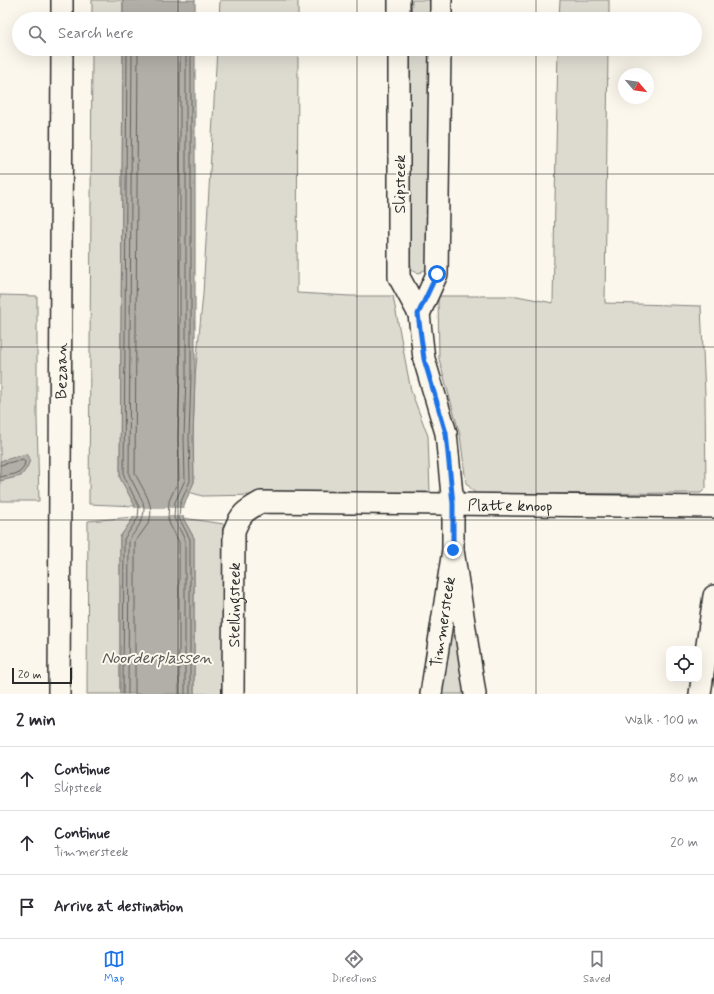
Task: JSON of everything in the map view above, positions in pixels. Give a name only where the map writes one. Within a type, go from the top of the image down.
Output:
[{"type":"street","points":[[62,0],[62,12]]},
{"type":"street","points":[[399,0],[399,12]]},
{"type":"street","points":[[441,0],[441,12]]},
{"type":"street","name":"Bezaan","points":[[60,694],[62,56]]},
{"type":"street","name":"Slipsteek","points":[[399,56],[399,277],[418,314],[424,359],[446,433],[453,504]]},
{"type":"street","points":[[418,314],[437,274],[440,56]]},
{"type":"street","name":"Platte knoop","points":[[240,517],[247,509],[261,502],[714,507]]},
{"type":"street","name":"Timmersteek","points":[[453,504],[453,550],[475,694]]},
{"type":"street","name":"Stellingsteek","points":[[233,694],[234,530],[240,517]]},
{"type":"street","name":"Timmersteek","points":[[431,694],[453,550]]},
{"type":"street","points":[[700,694],[714,596]]},
{"type":"shaded area","points":[[92,0],[123,0],[123,12],[92,12]]},
{"type":"shaded area","points":[[220,0],[298,0],[298,12],[219,12]]},
{"type":"shaded area","points":[[412,0],[431,0],[431,12],[411,12]]},
{"type":"shaded area","points":[[560,0],[609,0],[609,12],[559,12]]},
{"type":"shaded area","points":[[92,56],[123,56],[120,477],[135,506],[89,504]]},
{"type":"shaded area","points":[[217,56],[298,56],[297,293],[350,296],[393,296],[411,391],[428,436],[430,492],[202,496],[189,492],[194,482],[193,437],[195,377],[203,294]]},
{"type":"shaded area","points":[[410,56],[431,56],[433,243],[426,269],[419,273],[412,271],[404,234]]},
{"type":"shaded area","points":[[558,56],[608,56],[605,303],[701,306],[705,395],[706,488],[701,493],[476,494],[466,483],[460,435],[439,359],[438,296],[517,296],[553,303]]},
{"type":"shaded area","points":[[0,295],[37,296],[39,501],[0,501]]},
{"type":"shaded area","points":[[134,517],[120,537],[120,694],[87,694],[88,521]]},
{"type":"shaded area","points":[[183,518],[224,524],[225,694],[194,694],[194,538]]},
{"type":"shaded area","points":[[454,587],[467,694],[436,694]]},
{"type":"water","points":[[123,0],[195,0],[195,12],[123,12]]},
{"type":"water","name":"Noorderplassen","points":[[123,56],[195,56],[194,482],[184,505],[183,518],[194,538],[194,694],[120,694],[120,537],[134,517],[135,506],[120,478]]},
{"type":"water","points":[[26,454],[30,460],[27,468],[21,476],[0,481],[0,461]]},
{"type":"pier","points":[[133,508],[186,508],[185,516],[132,516]]},
{"type":"route","points":[[437,274],[418,314],[424,359],[446,433],[453,504],[453,550]]}]
